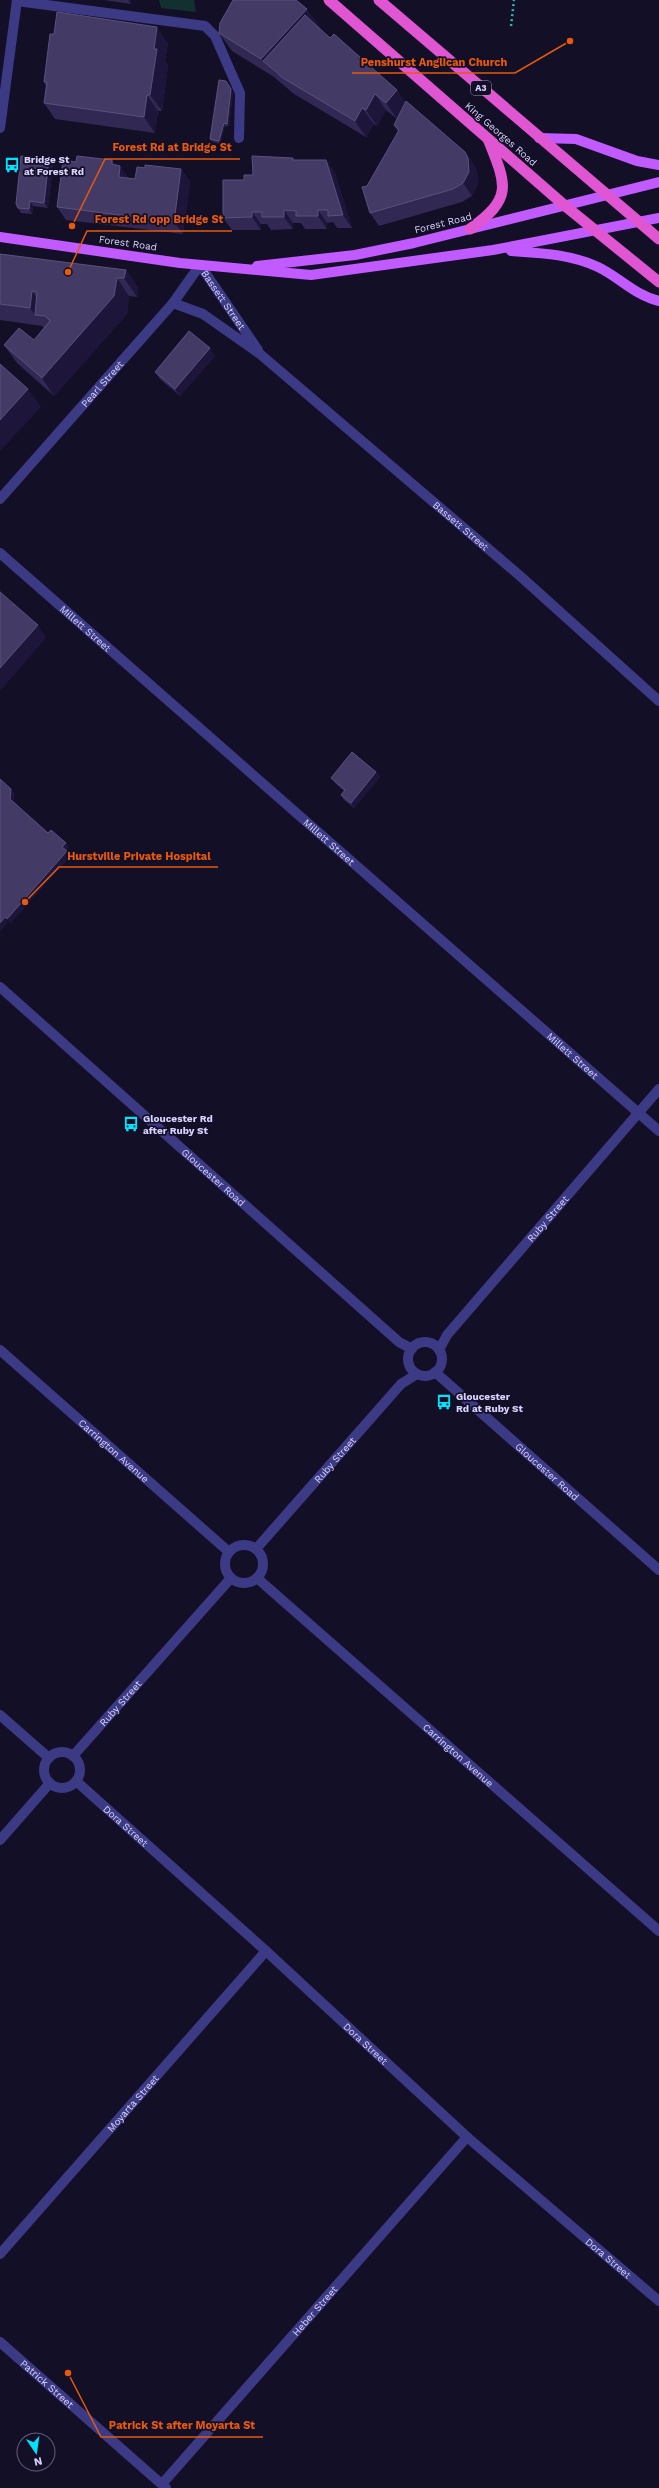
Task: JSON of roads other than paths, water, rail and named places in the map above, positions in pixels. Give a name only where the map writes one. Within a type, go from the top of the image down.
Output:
[{"type":"highway","name":"King Georges Road","points":[[330,0],[564,205],[659,282]]},
{"type":"highway","name":"A3","points":[[378,0],[659,240]]},
{"type":"highway","points":[[470,229],[491,214],[501,198],[502,181],[499,166],[487,137]]},
{"type":"main road","points":[[539,138],[576,139],[637,161],[659,165]]},
{"type":"main road","name":"Forest Road","points":[[229,268],[355,255],[470,229],[605,194],[659,182]]},
{"type":"main road","name":"Forest Road","points":[[0,237],[200,265],[311,276],[493,250],[659,218]]},
{"type":"main road","points":[[493,250],[551,254],[580,261],[608,273],[645,298],[659,301]]},
{"type":"street","points":[[0,128],[17,0],[205,26],[215,36],[240,93],[239,138]]},
{"type":"street","name":"Pearl Street","points":[[0,498],[173,303],[200,265]]},
{"type":"street","name":"Bassett Street","points":[[200,265],[260,354]]},
{"type":"street","name":"Bassett Street","points":[[173,303],[203,314],[260,354],[518,575],[659,701]]},
{"type":"street","name":"Millett Street","points":[[0,553],[659,1131]]},
{"type":"street","name":"Gloucester Road","points":[[0,987],[399,1342],[412,1349]]},
{"type":"street","name":"Ruby Street","points":[[439,1350],[446,1335],[659,1089]]},
{"type":"street","points":[[426,1342],[436,1346],[442,1360],[435,1372],[426,1376],[417,1374],[408,1363],[412,1349],[426,1342]]},
{"type":"street","name":"Carrington Avenue","points":[[0,1350],[229,1552]]},
{"type":"street","name":"Gloucester Road","points":[[435,1372],[659,1570]]},
{"type":"street","name":"Ruby Street","points":[[256,1549],[401,1384],[417,1374]]},
{"type":"street","points":[[242,1545],[256,1549],[263,1564],[257,1578],[249,1582],[240,1582],[231,1578],[227,1574],[225,1563],[229,1552],[242,1545]]},
{"type":"street","name":"Ruby Street","points":[[73,1756],[231,1578]]},
{"type":"street","name":"Carrington Avenue","points":[[257,1578],[659,1931]]},
{"type":"street","points":[[0,1715],[49,1758]]},
{"type":"street","points":[[62,1752],[73,1756],[80,1766],[80,1772],[76,1781],[71,1786],[62,1788],[50,1783],[44,1772],[49,1758],[62,1752]]},
{"type":"street","name":"Dora Street","points":[[76,1781],[266,1951],[467,2137],[659,2301]]},
{"type":"street","points":[[0,1840],[50,1783]]},
{"type":"street","name":"Moyarta Street","points":[[0,2254],[266,1951]]},
{"type":"street","name":"Heber Street","points":[[164,2486],[467,2137]]},
{"type":"street","name":"Patrick Street","points":[[0,2342],[164,2486]]},
{"type":"place","name":"Penshurst Anglican Church","points":[[570,41]]},
{"type":"place","name":"Bridge St at Forest Rd","points":[[12,165]]},
{"type":"place","name":"Forest Rd at Bridge St","points":[[72,226]]},
{"type":"place","name":"Forest Rd opp Bridge St","points":[[68,272]]},
{"type":"place","name":"Hurstville Private Hospital","points":[[25,902]]},
{"type":"place","name":"Gloucester Rd after Ruby St","points":[[131,1124]]},
{"type":"place","name":"Gloucester Rd at Ruby St","points":[[444,1402]]},
{"type":"place","name":"Patrick St after Moyarta St","points":[[68,2373]]}]
